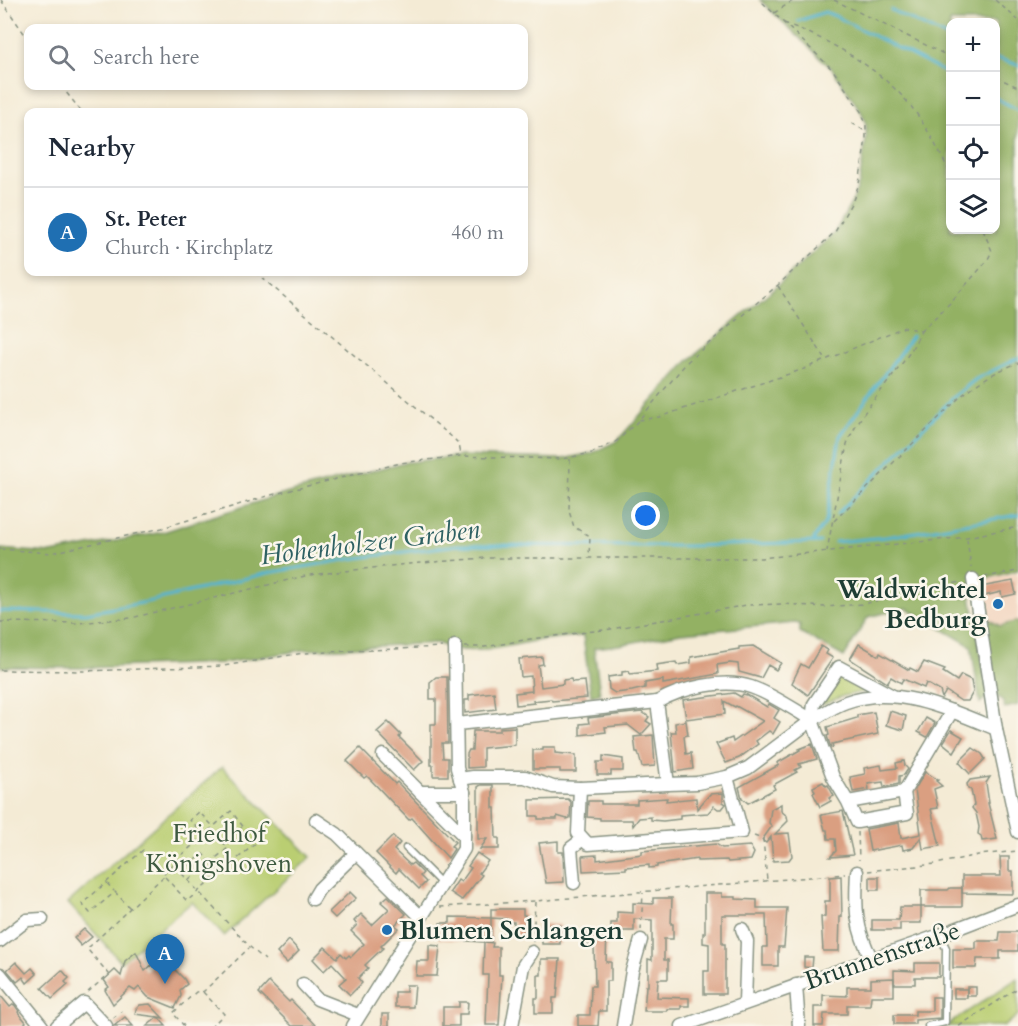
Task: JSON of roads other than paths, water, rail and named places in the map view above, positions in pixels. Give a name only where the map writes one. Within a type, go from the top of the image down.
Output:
[{"type":"street","points":[[973,579],[996,729],[1014,796],[1018,832]]},
{"type":"street","points":[[303,984],[317,999],[355,1021],[464,849],[464,792],[457,768],[455,646]]},
{"type":"street","points":[[897,698],[839,667],[814,705],[812,720],[833,777],[857,822],[907,813],[904,792],[952,711]]},
{"type":"street","points":[[458,724],[657,702],[675,691],[722,684],[752,687],[812,720]]},
{"type":"street","points":[[460,779],[525,777],[553,787],[580,788],[697,783],[727,777],[748,768],[812,720],[846,702],[864,698],[913,700],[952,711],[996,729]]},
{"type":"street","points":[[657,702],[668,784]]},
{"type":"street","points":[[383,755],[464,836]]},
{"type":"street","points":[[580,788],[578,833],[588,844],[742,832],[727,777]]},
{"type":"street","points":[[420,792],[464,792]]},
{"type":"street","points":[[848,802],[904,792]]},
{"type":"street","points":[[316,820],[337,834],[414,913],[424,913]]},
{"type":"street","points":[[574,883],[571,848],[583,838]]},
{"type":"street","points":[[313,899],[319,889],[356,853]]},
{"type":"street","points":[[857,873],[858,927],[862,941],[872,959]]},
{"type":"street","name":"Brunnenstraße","points":[[682,1026],[1018,905]]},
{"type":"street","points":[[0,941],[27,920],[42,919]]},
{"type":"street","points":[[742,929],[747,941],[745,1003]]},
{"type":"street","points":[[623,1026],[632,971],[641,940]]},
{"type":"street","points":[[512,1026],[523,966],[532,952]]},
{"type":"street","points":[[0,974],[42,1026]]},
{"type":"street","points":[[796,985],[799,1026]]},
{"type":"street","points":[[57,1026],[84,1003],[106,1026]]},
{"type":"lane","points":[[406,848],[442,884]]},
{"type":"lane","points":[[928,1026],[945,1022],[946,948],[940,935]]},
{"type":"waterway","points":[[891,10],[946,37]]},
{"type":"waterway","points":[[798,21],[825,12],[946,73]]},
{"type":"waterway","points":[[1000,59],[1018,65]]},
{"type":"waterway","points":[[1000,100],[1018,110]]},
{"type":"waterway","points":[[814,542],[814,538],[826,522],[840,436],[912,336]]},
{"type":"waterway","points":[[837,514],[956,395],[976,379],[1018,358]]},
{"type":"waterway","name":"Hohenholzer Graben","points":[[835,542],[886,537],[1018,515]]},
{"type":"waterway","name":"Hohenholzer Graben","points":[[0,611],[86,613],[147,602],[268,573],[350,559],[458,545],[690,546],[820,542]]},
{"type":"place","name":"Waldwichtel Bedburg","points":[[998,604]]},
{"type":"place","name":"Blumen Schlangen","points":[[387,930]]},
{"type":"place","name":"St. Peter","points":[[165,984]]},
{"type":"park label","name":"Friedhof Königshoven","points":[[219,848]]}]
